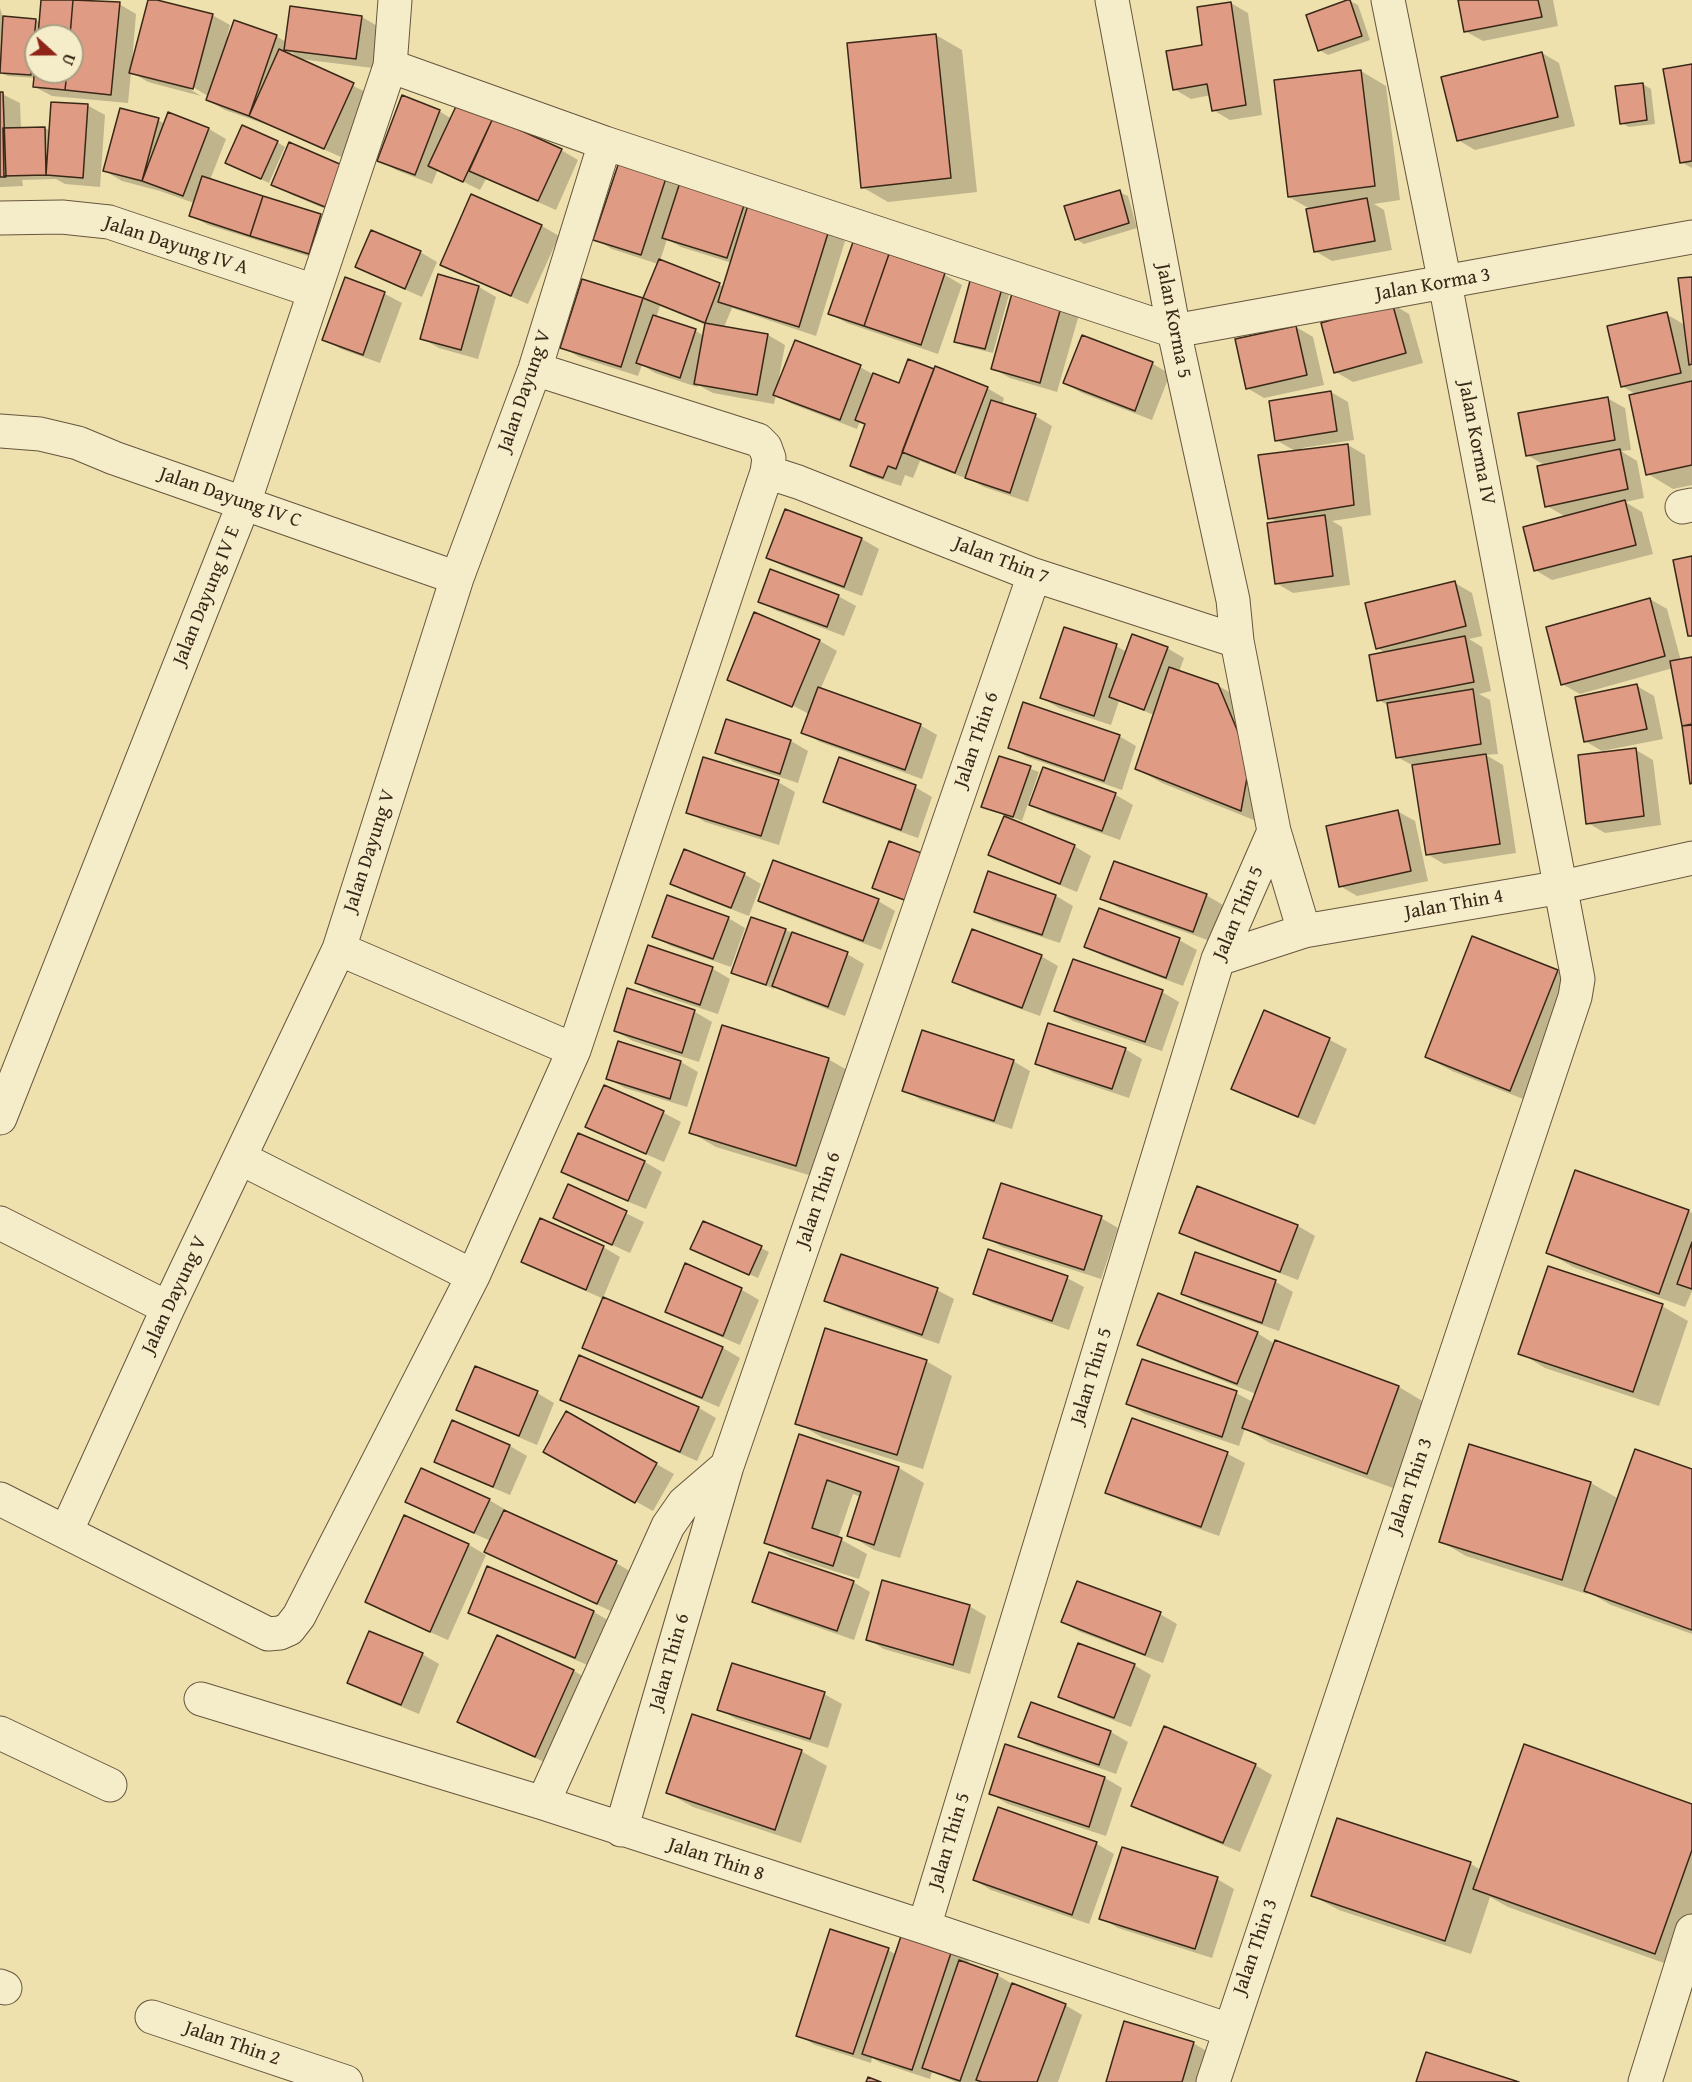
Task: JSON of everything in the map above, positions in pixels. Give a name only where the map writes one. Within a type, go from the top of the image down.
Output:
[{"type":"street","name":"Jalan Dayung IV E","points":[[0,1118],[244,503],[390,66],[394,0]]},
{"type":"street","name":"Jalan Korma 5","points":[[1112,0],[1174,331],[1233,600],[1237,641],[1274,831],[1304,931]]},
{"type":"street","name":"Jalan Korma IV","points":[[1388,0],[1562,887]]},
{"type":"street","points":[[390,66],[605,143],[1174,331]]},
{"type":"street","name":"Jalan Dayung V","points":[[66,1532],[168,1308],[339,949],[457,578],[535,369],[605,143]]},
{"type":"street","name":"Jalan Dayung IV A","points":[[0,218],[74,218],[109,222],[314,291]]},
{"type":"street","name":"Jalan Korma 3","points":[[1174,331],[1692,237]]},
{"type":"street","points":[[0,1499],[268,1634],[280,1633],[289,1629],[304,1605],[473,1276],[574,1050],[770,458],[765,447],[758,440],[535,369]]},
{"type":"street","name":"Jalan Dayung IV C","points":[[0,431],[40,434],[78,443],[114,458],[457,578]]},
{"type":"street","name":"Jalan Thin 7","points":[[767,472],[798,482],[1034,575],[1237,641]]},
{"type":"street","name":"Jalan Thin 6","points":[[621,1830],[727,1466],[1034,575]]},
{"type":"street","name":"Jalan Thin 5","points":[[924,1927],[1218,959],[1274,831]]},
{"type":"street","name":"Jalan Thin 4","points":[[1218,959],[1304,931],[1562,887],[1692,858]]},
{"type":"street","name":"Jalan Thin 3","points":[[1212,2082],[1575,997],[1578,979],[1562,887]]},
{"type":"street","points":[[339,949],[574,1050]]},
{"type":"street","points":[[240,1158],[473,1276]]},
{"type":"street","points":[[0,1223],[168,1308]]},
{"type":"street","points":[[543,1803],[668,1526],[684,1503],[727,1466]]},
{"type":"street","name":"Jalan Thin 8","points":[[201,1699],[543,1803],[924,1927],[1229,2030]]},
{"type":"street","points":[[0,1733],[110,1785]]},
{"type":"street","points":[[1645,2082],[1692,1931]]},
{"type":"street","name":"Jalan Thin 2","points":[[152,2017],[346,2082]]},
{"type":"building","points":[[41,0],[73,0],[71,24],[39,24]]},
{"type":"building","points":[[73,0],[120,2],[111,95],[65,90],[66,84],[84,84],[84,24],[71,24]]},
{"type":"building","points":[[148,0],[157,0],[213,14],[193,89],[129,73]]},
{"type":"building","points":[[1350,0],[1362,36],[1318,51],[1306,15]]},
{"type":"building","points":[[1458,0],[1538,0],[1542,17],[1464,32]]},
{"type":"building","points":[[1231,2],[1246,105],[1212,111],[1207,84],[1173,90],[1166,51],[1202,45],[1197,7]]},
{"type":"building","points":[[290,6],[362,16],[356,59],[284,50]]},
{"type":"building","points":[[3,16],[36,19],[36,24],[24,24],[24,75],[0,73]]},
{"type":"building","points":[[234,20],[277,35],[249,116],[206,100]]},
{"type":"building","points":[[936,34],[951,178],[861,188],[847,43]]},
{"type":"building","points":[[279,49],[354,83],[324,149],[249,116]]},
{"type":"building","points":[[1542,52],[1558,117],[1457,141],[1441,77]]},
{"type":"building","points":[[1692,64],[1692,161],[1680,163],[1663,69]]},
{"type":"building","points":[[1361,70],[1375,186],[1288,197],[1274,80]]},
{"type":"building","points":[[1643,83],[1647,120],[1620,124],[1615,86]]},
{"type":"building","points":[[33,84],[66,84],[65,90],[33,87]]},
{"type":"building","points":[[0,92],[3,92],[6,177],[0,177]]},
{"type":"building","points":[[402,95],[440,110],[415,175],[377,161]]},
{"type":"building","points":[[51,102],[88,104],[83,178],[46,175]]},
{"type":"building","points":[[458,102],[493,118],[463,182],[428,166]]},
{"type":"building","points":[[120,108],[159,118],[142,181],[103,171]]},
{"type":"building","points":[[168,112],[209,128],[183,196],[142,181]]},
{"type":"building","points":[[493,118],[562,149],[538,201],[469,171]]},
{"type":"building","points":[[242,125],[278,141],[261,179],[225,163]]},
{"type":"building","points":[[45,127],[46,175],[4,176],[3,128]]},
{"type":"building","points":[[289,142],[342,165],[325,207],[271,185]]},
{"type":"building","points":[[620,159],[667,175],[641,255],[593,240]]},
{"type":"building","points":[[202,176],[263,196],[250,236],[189,216]]},
{"type":"building","points":[[682,176],[747,196],[727,258],[662,238]]},
{"type":"building","points":[[1120,190],[1129,223],[1075,240],[1064,206]]},
{"type":"building","points":[[471,194],[542,225],[511,296],[440,265]]},
{"type":"building","points":[[263,196],[321,214],[309,254],[250,236]]},
{"type":"building","points":[[1367,198],[1375,241],[1314,252],[1306,209]]},
{"type":"building","points":[[748,205],[829,230],[799,327],[718,302]]},
{"type":"building","points":[[371,230],[421,251],[405,289],[355,267]]},
{"type":"building","points":[[853,242],[889,254],[864,326],[828,314]]},
{"type":"building","points":[[889,254],[945,273],[921,345],[864,326]]},
{"type":"building","points":[[659,259],[720,283],[705,323],[643,298]]},
{"type":"building","points":[[438,274],[479,286],[461,350],[420,339]]},
{"type":"building","points":[[345,277],[385,292],[363,355],[322,340]]},
{"type":"building","points":[[971,277],[1003,285],[985,349],[954,342]]},
{"type":"building","points":[[1692,277],[1692,364],[1689,365],[1678,278]]},
{"type":"building","points":[[582,279],[643,298],[621,367],[560,348]]},
{"type":"building","points":[[1014,286],[1063,300],[1040,383],[991,369]]},
{"type":"building","points":[[1392,302],[1406,353],[1334,373],[1321,323]]},
{"type":"building","points":[[1667,312],[1681,373],[1621,387],[1607,326]]},
{"type":"building","points":[[653,315],[696,329],[680,378],[636,363]]},
{"type":"building","points":[[705,323],[768,334],[757,395],[694,384]]},
{"type":"building","points":[[1296,326],[1307,375],[1246,389],[1235,339]]},
{"type":"building","points":[[1082,335],[1153,362],[1135,411],[1063,383]]},
{"type":"building","points":[[795,340],[861,365],[840,420],[773,395]]},
{"type":"building","points":[[908,359],[934,369],[896,469],[888,466],[883,478],[850,466],[865,424],[855,420],[873,373],[899,383]]},
{"type":"building","points":[[935,366],[988,387],[955,473],[902,452]]},
{"type":"building","points":[[1692,381],[1692,465],[1646,475],[1629,395]]},
{"type":"building","points":[[1331,391],[1337,431],[1275,441],[1269,401]]},
{"type":"building","points":[[1608,397],[1615,440],[1526,456],[1518,413]]},
{"type":"building","points":[[991,400],[1036,414],[1010,493],[965,478]]},
{"type":"building","points":[[1348,444],[1354,505],[1268,519],[1258,455]]},
{"type":"building","points":[[1620,449],[1628,489],[1545,507],[1537,466]]},
{"type":"building","points":[[1625,500],[1636,545],[1534,571],[1523,527]]},
{"type":"building","points":[[785,509],[862,538],[844,587],[766,558]]},
{"type":"building","points":[[1325,515],[1333,576],[1275,584],[1267,523]]},
{"type":"building","points":[[1692,556],[1692,636],[1688,636],[1673,560]]},
{"type":"building","points":[[770,569],[839,595],[827,627],[758,602]]},
{"type":"building","points":[[1455,581],[1466,626],[1376,649],[1365,603]]},
{"type":"building","points":[[1650,598],[1665,656],[1561,685],[1546,627]]},
{"type":"building","points":[[754,612],[820,640],[792,707],[727,680]]},
{"type":"building","points":[[1064,627],[1117,644],[1094,716],[1040,698]]},
{"type":"building","points":[[1132,634],[1168,647],[1144,710],[1109,697]]},
{"type":"building","points":[[1465,636],[1474,682],[1377,701],[1369,655]]},
{"type":"building","points":[[1692,657],[1692,724],[1682,726],[1670,661]]},
{"type":"building","points":[[1169,667],[1218,684],[1250,761],[1241,811],[1135,769]]},
{"type":"building","points":[[1637,684],[1647,729],[1584,742],[1575,697]]},
{"type":"building","points":[[818,687],[921,724],[905,770],[801,733]]},
{"type":"building","points":[[1473,689],[1481,744],[1396,758],[1387,703]]},
{"type":"building","points":[[1023,702],[1120,735],[1104,781],[1008,748]]},
{"type":"building","points":[[726,719],[791,740],[780,774],[715,753]]},
{"type":"building","points":[[1692,725],[1692,783],[1690,784],[1682,726]]},
{"type":"building","points":[[1636,748],[1644,816],[1586,824],[1578,755]]},
{"type":"building","points":[[1486,754],[1500,844],[1426,855],[1412,765]]},
{"type":"building","points":[[999,756],[1031,766],[1013,817],[981,807]]},
{"type":"building","points":[[703,757],[779,780],[761,836],[686,813]]},
{"type":"building","points":[[839,757],[916,785],[901,830],[823,802]]},
{"type":"building","points":[[1043,767],[1116,793],[1102,831],[1029,805]]},
{"type":"building","points":[[1398,810],[1411,871],[1339,887],[1326,826]]},
{"type":"building","points":[[1004,816],[1075,845],[1060,884],[988,855]]},
{"type":"building","points":[[889,841],[924,854],[907,901],[872,888]]},
{"type":"building","points":[[684,849],[745,873],[731,908],[670,884]]},
{"type":"building","points":[[773,860],[879,899],[863,941],[758,901]]},
{"type":"building","points":[[1114,861],[1207,894],[1193,932],[1100,899]]},
{"type":"building","points":[[988,871],[1056,895],[1042,935],[974,912]]},
{"type":"building","points":[[667,895],[729,917],[713,959],[652,937]]},
{"type":"building","points":[[1099,908],[1180,938],[1166,978],[1084,947]]},
{"type":"building","points":[[751,917],[786,929],[766,985],[731,973]]},
{"type":"building","points":[[972,929],[1042,955],[1022,1008],[952,982]]},
{"type":"building","points":[[792,932],[848,952],[828,1007],[772,986]]},
{"type":"building","points":[[1472,936],[1558,970],[1510,1091],[1425,1057]]},
{"type":"building","points":[[648,945],[713,967],[700,1005],[635,983]]},
{"type":"building","points":[[1073,959],[1163,990],[1145,1042],[1054,1011]]},
{"type":"building","points":[[627,988],[695,1010],[682,1053],[614,1031]]},
{"type":"building","points":[[1264,1010],[1330,1038],[1298,1117],[1231,1089]]},
{"type":"building","points":[[1048,1023],[1126,1048],[1112,1089],[1035,1064]]},
{"type":"building","points":[[722,1025],[829,1058],[796,1166],[689,1133]]},
{"type":"building","points":[[922,1030],[1014,1060],[994,1121],[902,1091]]},
{"type":"building","points":[[618,1041],[681,1061],[670,1099],[606,1079]]},
{"type":"building","points":[[604,1085],[664,1111],[646,1154],[585,1127]]},
{"type":"building","points":[[578,1133],[645,1161],[628,1201],[561,1172]]},
{"type":"building","points":[[1575,1170],[1689,1210],[1659,1294],[1546,1253]]},
{"type":"building","points":[[1001,1183],[1102,1216],[1084,1270],[983,1238]]},
{"type":"building","points":[[568,1184],[627,1211],[612,1245],[553,1218]]},
{"type":"building","points":[[1197,1186],[1298,1225],[1280,1272],[1179,1233]]},
{"type":"building","points":[[540,1218],[604,1246],[586,1290],[521,1262]]},
{"type":"building","points":[[703,1221],[762,1246],[749,1275],[690,1249]]},
{"type":"building","points":[[1692,1242],[1692,1289],[1677,1284]]},
{"type":"building","points":[[988,1249],[1068,1276],[1052,1321],[973,1294]]},
{"type":"building","points":[[1195,1252],[1276,1280],[1262,1323],[1181,1294]]},
{"type":"building","points":[[841,1254],[938,1288],[922,1335],[824,1301]]},
{"type":"building","points":[[685,1263],[742,1288],[723,1336],[665,1312]]},
{"type":"building","points":[[1548,1266],[1663,1304],[1633,1392],[1518,1354]]},
{"type":"building","points":[[1158,1293],[1258,1332],[1237,1384],[1137,1345]]},
{"type":"building","points":[[603,1297],[723,1347],[702,1398],[582,1348]]},
{"type":"building","points":[[825,1328],[927,1360],[897,1455],[795,1424]]},
{"type":"building","points":[[1275,1340],[1399,1386],[1367,1474],[1242,1428]]},
{"type":"building","points":[[579,1355],[699,1407],[680,1452],[560,1400]]},
{"type":"building","points":[[1142,1359],[1237,1391],[1222,1437],[1126,1404]]},
{"type":"building","points":[[475,1366],[538,1391],[519,1436],[456,1410]]},
{"type":"building","points":[[566,1411],[657,1463],[635,1503],[543,1452]]},
{"type":"building","points":[[1132,1418],[1228,1452],[1201,1527],[1105,1493]]},
{"type":"building","points":[[452,1420],[510,1445],[493,1487],[434,1462]]},
{"type":"building","points":[[799,1434],[899,1467],[874,1545],[847,1536],[861,1492],[827,1480],[812,1528],[842,1538],[833,1566],[764,1543]]},
{"type":"building","points":[[1469,1444],[1591,1482],[1562,1580],[1439,1542]]},
{"type":"building","points":[[1635,1449],[1692,1469],[1692,1630],[1584,1591]]},
{"type":"building","points":[[421,1468],[490,1499],[474,1533],[405,1502]]},
{"type":"building","points":[[504,1510],[617,1561],[597,1604],[484,1552]]},
{"type":"building","points":[[404,1515],[469,1544],[430,1632],[365,1602]]},
{"type":"building","points":[[769,1552],[854,1581],[837,1631],[752,1602]]},
{"type":"building","points":[[487,1566],[594,1611],[575,1658],[468,1613]]},
{"type":"building","points":[[882,1580],[970,1605],[953,1665],[866,1640]]},
{"type":"building","points":[[1077,1581],[1161,1612],[1145,1655],[1061,1622]]},
{"type":"building","points":[[369,1631],[423,1653],[401,1705],[347,1683]]},
{"type":"building","points":[[497,1635],[574,1670],[535,1757],[457,1722]]},
{"type":"building","points":[[1078,1643],[1135,1664],[1114,1718],[1058,1697]]},
{"type":"building","points":[[732,1663],[825,1692],[810,1739],[717,1710]]},
{"type":"building","points":[[1031,1702],[1111,1731],[1099,1765],[1018,1737]]},
{"type":"building","points":[[692,1714],[802,1750],[775,1830],[666,1793]]},
{"type":"building","points":[[1164,1726],[1256,1764],[1223,1843],[1131,1806]]},
{"type":"building","points":[[1005,1744],[1105,1777],[1089,1827],[989,1794]]},
{"type":"building","points":[[1524,1744],[1692,1804],[1692,1850],[1655,1954],[1473,1889]]},
{"type":"building","points":[[998,1807],[1097,1842],[1072,1915],[973,1880]]},
{"type":"building","points":[[1337,1818],[1471,1862],[1445,1941],[1311,1896]]},
{"type":"building","points":[[1122,1847],[1218,1877],[1195,1949],[1099,1919]]},
{"type":"building","points":[[830,1929],[889,1948],[853,2054],[796,2036]]},
{"type":"building","points":[[902,1933],[952,1950],[912,2070],[862,2054]]},
{"type":"building","points":[[959,1960],[998,1974],[960,2081],[922,2068]]},
{"type":"building","points":[[1012,1983],[1066,2004],[1037,2082],[982,2082],[976,2080]]},
{"type":"building","points":[[1124,2021],[1194,2042],[1182,2082],[1106,2082]]},
{"type":"building","points":[[1426,2052],[1519,2082],[1416,2082]]},
{"type":"building","points":[[868,2077],[881,2082],[866,2082]]}]
